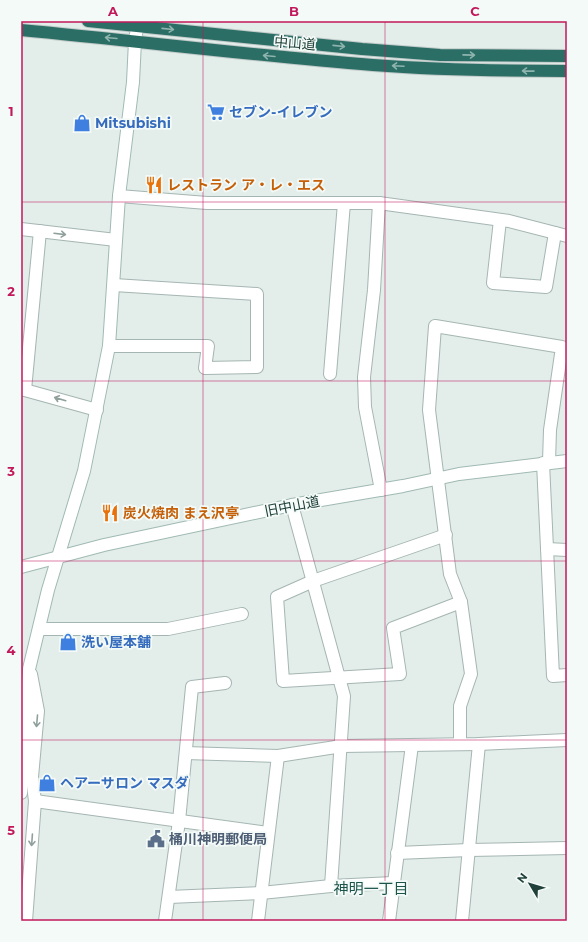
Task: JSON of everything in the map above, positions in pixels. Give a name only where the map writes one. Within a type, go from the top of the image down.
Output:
[{"type":"highway","name":"中山道","points":[[88,21],[138,24],[440,55],[567,56]]},
{"type":"highway","name":"中山道","points":[[21,30],[241,53],[375,65],[478,70],[567,71]]},
{"type":"street","points":[[21,793],[30,669],[57,559],[84,471],[109,346],[119,196],[133,82],[135,41],[138,24]]},
{"type":"street","points":[[119,196],[207,203],[379,203],[500,220],[561,234],[546,286],[493,283],[500,220]]},
{"type":"street","points":[[330,374],[344,203]]},
{"type":"street","points":[[379,203],[374,290],[364,378],[365,407],[381,490]]},
{"type":"street","points":[[21,229],[116,240]]},
{"type":"street","points":[[40,231],[23,389],[97,410]]},
{"type":"street","points":[[109,346],[208,346],[205,368],[257,367],[257,294],[114,285]]},
{"type":"street","points":[[460,744],[460,706],[471,674],[461,602],[450,574],[439,478],[429,410],[435,326],[562,348],[546,462],[547,550],[552,676],[567,675]]},
{"type":"street","name":"旧中山道","points":[[21,567],[57,559],[104,544],[292,505],[381,490],[439,478],[546,462],[567,461]]},
{"type":"street","points":[[292,505],[344,696],[342,746],[331,886]]},
{"type":"street","points":[[446,535],[313,581],[277,597],[283,681],[338,676],[400,674],[393,628],[461,602]]},
{"type":"street","points":[[547,550],[567,550]]},
{"type":"street","points":[[39,629],[168,629],[242,614]]},
{"type":"street","points":[[21,689],[30,669]]},
{"type":"street","points":[[26,921],[35,801],[32,778],[38,710],[30,669]]},
{"type":"street","points":[[165,921],[179,821],[192,687],[225,684]]},
{"type":"street","points":[[186,753],[278,756],[342,746],[479,744],[567,740]]},
{"type":"street","points":[[462,921],[479,744]]},
{"type":"street","points":[[389,921],[412,745]]},
{"type":"street","points":[[258,921],[278,756]]},
{"type":"street","points":[[35,801],[268,833]]},
{"type":"street","points":[[397,853],[567,848]]},
{"type":"street","points":[[169,898],[393,883]]},
{"type":"place","name":"セブン-イレブン","points":[[216,112]]},
{"type":"place","name":"Mitsubishi","points":[[82,123]]},
{"type":"place","name":"レストラン ア・レ・エス","points":[[154,185]]},
{"type":"place","name":"炭火焼肉 まえ沢亭","points":[[110,513]]},
{"type":"place","name":"洗い屋本舗","points":[[68,642]]},
{"type":"place","name":"ヘアーサロン マスダ","points":[[47,783]]},
{"type":"place","name":"桶川神明郵便局","points":[[156,839]]},
{"type":"district","name":"神明一丁目","points":[[371,888]]}]
